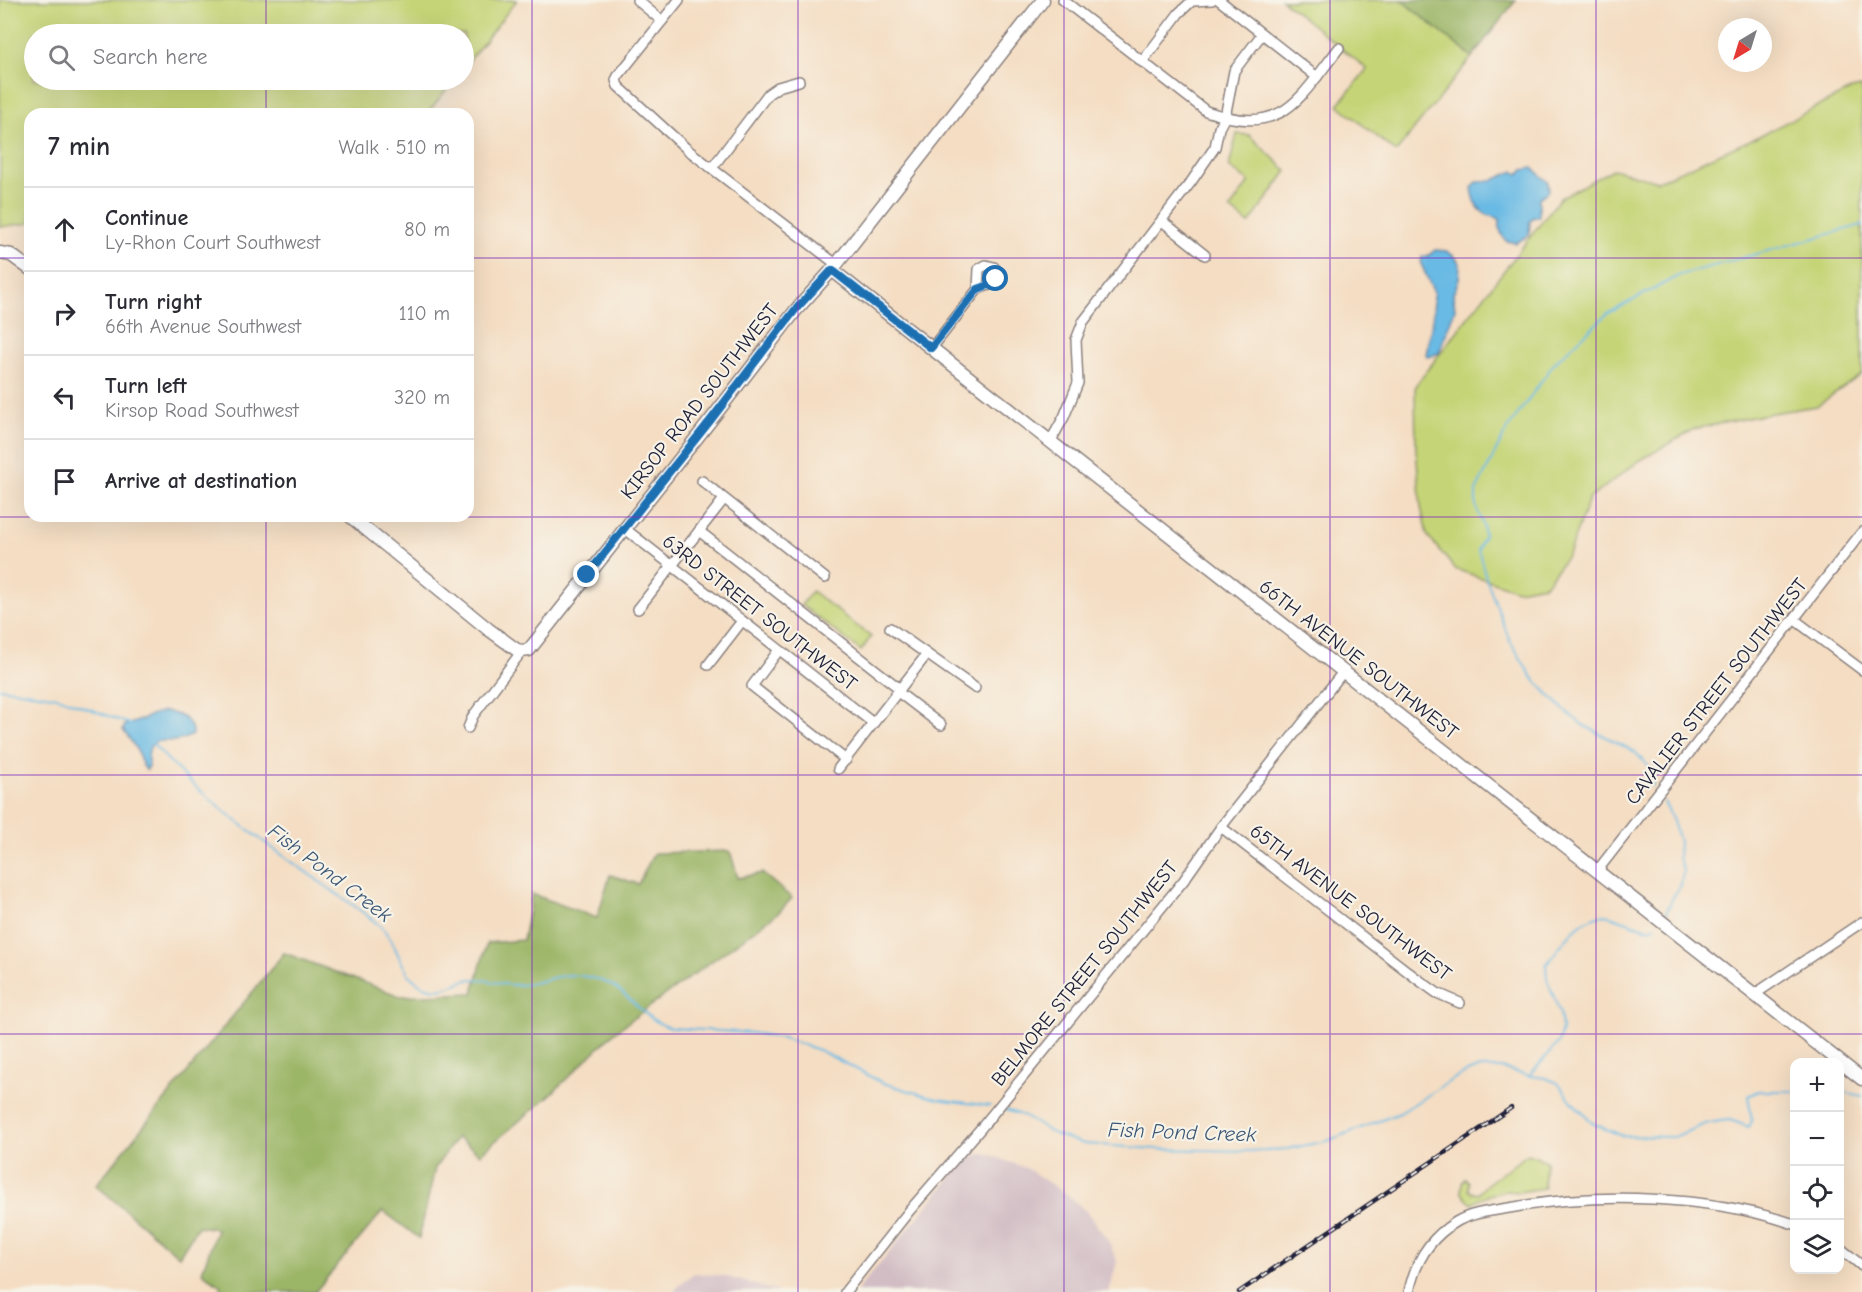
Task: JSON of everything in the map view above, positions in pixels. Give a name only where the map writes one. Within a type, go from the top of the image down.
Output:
[{"type":"street","points":[[637,0],[662,21],[679,0]]},
{"type":"street","name":"KIRSOP ROAD SOUTHWEST","points":[[522,651],[532,646],[795,310],[834,267],[1042,0]]},
{"type":"street","points":[[1063,0],[1206,111],[1242,120],[1265,120],[1289,109],[1339,48]]},
{"type":"street","points":[[1142,62],[1179,12],[1192,1],[1212,0]]},
{"type":"street","points":[[1219,0],[1317,77]]},
{"type":"street","name":"66TH AVENUE SOUTHWEST","points":[[662,21],[618,76],[616,83],[688,150],[931,348],[1862,1079]]},
{"type":"street","points":[[1050,442],[1078,383],[1076,340],[1083,322],[1162,221],[1215,147],[1219,128],[1225,117],[1234,71],[1262,34]]},
{"type":"street","points":[[712,168],[768,94],[787,83],[799,81]]},
{"type":"street","points":[[1162,221],[1205,255]]},
{"type":"street","points":[[0,253],[11,255],[24,265]]},
{"type":"street","points":[[931,348],[978,289]]},
{"type":"street","points":[[702,481],[825,578]]},
{"type":"street","points":[[638,609],[724,499]]},
{"type":"street","points":[[357,522],[488,629],[517,650],[522,651],[473,716],[468,728]]},
{"type":"street","name":"63RD STREET SOUTHWEST","points":[[624,528],[873,723]]},
{"type":"street","points":[[699,531],[941,725]]},
{"type":"street","name":"CAVALIER STREET SOUTHWEST","points":[[1597,871],[1862,532]]},
{"type":"street","points":[[1795,620],[1862,670]]},
{"type":"street","points":[[708,665],[742,621]]},
{"type":"street","points":[[890,628],[975,688]]},
{"type":"street","points":[[779,650],[752,686],[846,760]]},
{"type":"street","points":[[838,769],[927,654]]},
{"type":"street","name":"BELMORE STREET SOUTHWEST","points":[[845,1292],[916,1202],[982,1127],[1184,880],[1221,827],[1343,672]]},
{"type":"street","name":"65TH AVENUE SOUTHWEST","points":[[1221,827],[1416,978],[1437,993],[1460,1003]]},
{"type":"street","points":[[1755,994],[1862,922]]},
{"type":"street","points":[[1409,1292],[1417,1264],[1436,1237],[1457,1221],[1483,1212],[1551,1202],[1638,1199],[1726,1208],[1790,1223]]},
{"type":"street","points":[[1844,1252],[1862,1266]]},
{"type":"shaded area","points":[[985,1153],[1026,1168],[1068,1195],[1087,1212],[1109,1242],[1117,1261],[1109,1292],[856,1292],[967,1158]]},
{"type":"shaded area","points":[[695,1273],[725,1276],[779,1292],[674,1292],[680,1284]]},
{"type":"green space","points":[[0,0],[517,0],[474,54],[474,24],[24,24],[24,90],[446,90],[432,108],[24,108],[24,224],[0,227]]},
{"type":"green space","points":[[1282,0],[1401,0],[1472,57],[1396,152],[1338,105],[1367,69]]},
{"type":"green space","points":[[1401,0],[1516,0],[1472,57]]},
{"type":"green space","points":[[1862,87],[1862,374],[1817,406],[1694,429],[1639,461],[1589,499],[1568,555],[1545,585],[1517,590],[1455,569],[1427,535],[1421,507],[1416,449],[1415,386],[1560,198],[1613,169],[1658,181],[1757,137],[1852,89]]},
{"type":"green space","points":[[1237,134],[1249,135],[1287,171],[1249,224],[1230,209],[1249,182],[1229,167]]},
{"type":"green space","points":[[812,591],[871,637],[861,651],[801,605]]},
{"type":"green space","points":[[730,851],[738,878],[762,873],[792,898],[778,913],[616,1031],[548,1097],[480,1154],[457,1137],[435,1168],[419,1238],[383,1211],[315,1292],[218,1292],[222,1287],[202,1272],[217,1229],[198,1226],[179,1256],[96,1185],[284,953],[400,996],[473,993],[487,943],[523,940],[532,894],[597,918],[610,875],[638,884],[654,853]]},
{"type":"green space","points":[[1528,1154],[1546,1161],[1544,1188],[1519,1192],[1505,1191],[1485,1196],[1472,1204],[1461,1192],[1465,1178],[1469,1182],[1469,1190],[1478,1194],[1487,1184]]},
{"type":"water","points":[[1533,168],[1548,182],[1549,191],[1539,198],[1539,217],[1534,217],[1530,221],[1529,235],[1516,243],[1506,241],[1500,231],[1500,219],[1480,210],[1472,188],[1477,182],[1491,181],[1514,171],[1518,174],[1523,170]]},
{"type":"water","points":[[1435,250],[1447,251],[1460,264],[1459,279],[1453,294],[1455,309],[1439,353],[1428,357],[1426,354],[1433,318],[1434,293],[1421,264],[1422,257]]},
{"type":"water","points":[[166,711],[188,721],[192,735],[178,740],[158,741],[152,744],[148,753],[147,770],[136,748],[123,730],[125,725]]},
{"type":"waterway","points":[[1653,786],[1650,768],[1635,752],[1583,725],[1563,709],[1532,677],[1510,641],[1487,581],[1478,549],[1484,535],[1476,507],[1476,491],[1506,431],[1555,362],[1607,314],[1680,275],[1862,225]]},
{"type":"waterway","name":"Fish Pond Creek","points":[[0,688],[58,697],[132,725]]},
{"type":"waterway","name":"Fish Pond Creek","points":[[152,743],[208,798],[379,925],[392,941],[410,976],[427,987],[443,988],[473,979],[516,985],[569,975],[590,978],[617,989],[651,1018],[671,1028],[753,1033],[783,1038],[821,1051],[883,1083],[937,1099],[990,1106]]},
{"type":"waterway","points":[[1664,802],[1679,842],[1678,857],[1683,870],[1681,885],[1665,915]]},
{"type":"waterway","points":[[1530,1075],[1559,1042],[1562,1028],[1560,1013],[1547,979],[1546,965],[1565,940],[1581,924],[1600,916],[1610,916],[1650,929],[1656,926]]},
{"type":"waterway","name":"Fish Pond Creek","points":[[1001,1109],[1019,1114],[1056,1135],[1085,1144],[1156,1149],[1249,1151],[1287,1149],[1327,1141],[1400,1113],[1453,1079],[1482,1068],[1501,1068],[1558,1083],[1573,1103],[1594,1124],[1623,1136],[1674,1137],[1705,1124],[1730,1120],[1749,1127],[1752,1121],[1748,1096],[1758,1091],[1790,1091]]},
{"type":"waterway","name":"Fish Pond Creek","points":[[1844,1092],[1862,1096]]},
{"type":"railway","points":[[1239,1292],[1511,1108]]},
{"type":"route","points":[[587,575],[795,310],[832,270],[931,348],[978,289],[989,285],[996,279]]}]
